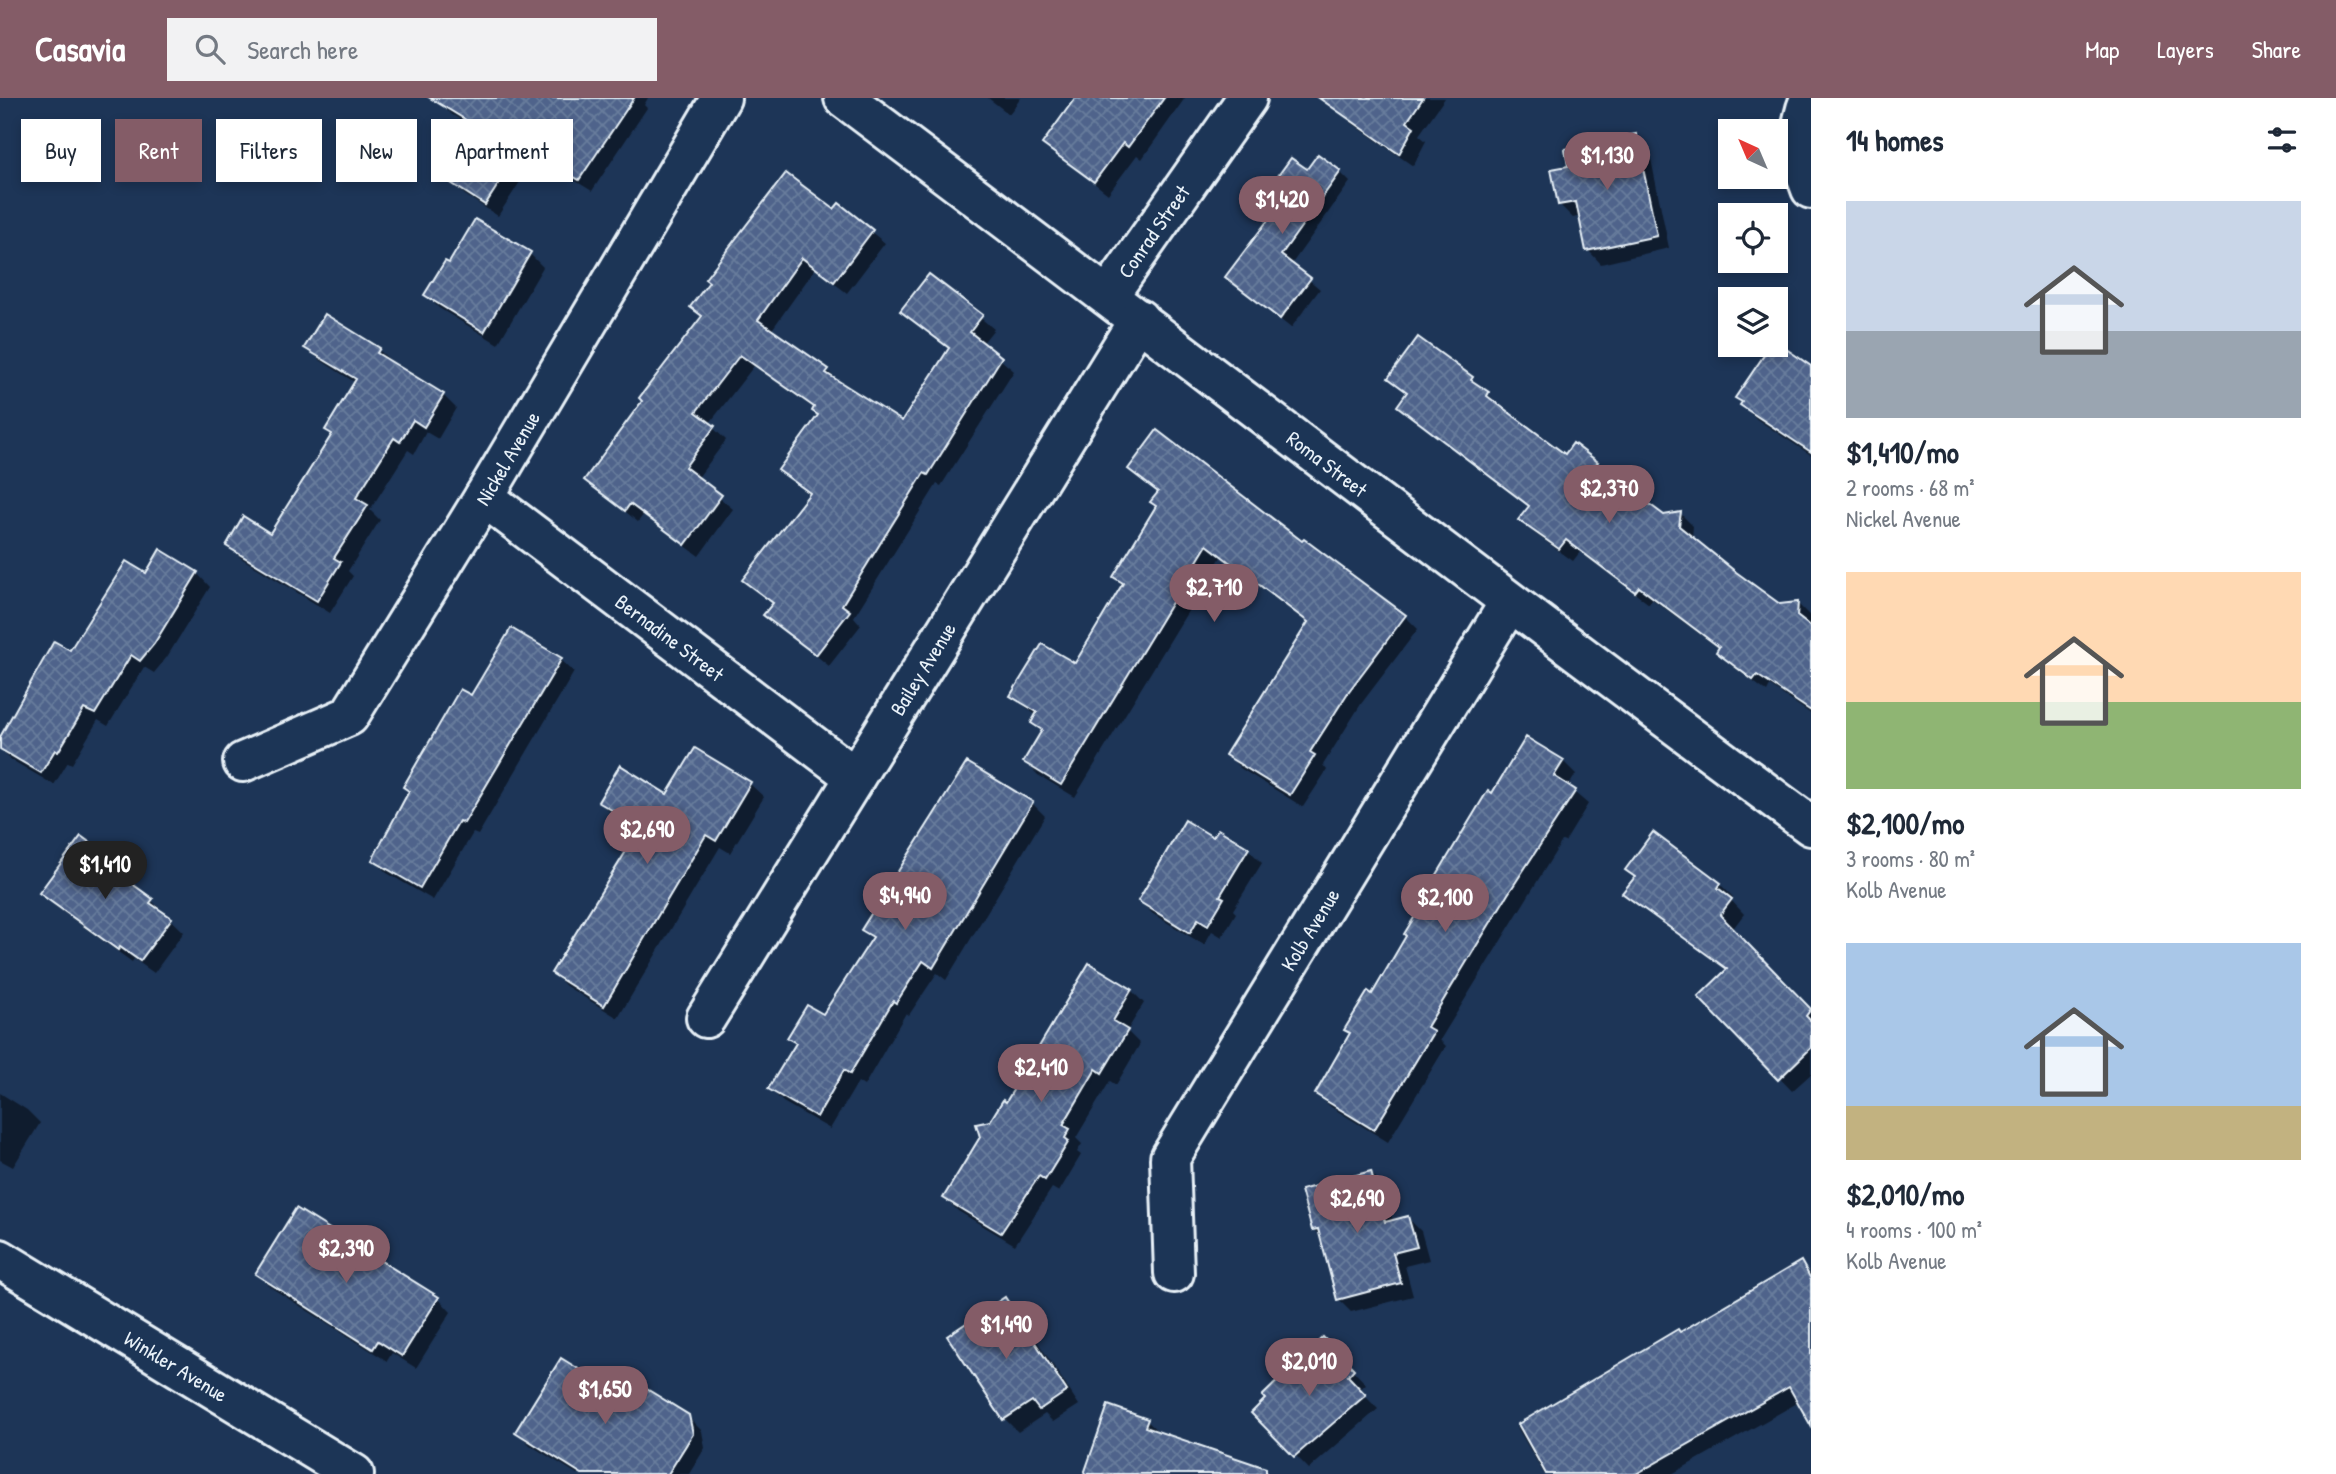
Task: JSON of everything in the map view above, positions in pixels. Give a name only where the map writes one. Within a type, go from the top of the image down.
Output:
[{"type":"street","name":"Nickel Avenue","points":[[243,762],[349,716],[484,497],[721,98]]},
{"type":"street","name":"Roma Street","points":[[844,98],[1139,319],[1509,603],[1811,826]]},
{"type":"street","name":"Conrad Street","points":[[1108,296],[1247,98]]},
{"type":"street","points":[[1810,98],[1803,116],[1800,164],[1811,189]]},
{"type":"street","name":"Bailey Avenue","points":[[706,1018],[1139,319]]},
{"type":"street","name":"Bernadine Street","points":[[484,497],[855,776]]},
{"type":"street","name":"Kolb Avenue","points":[[1174,1273],[1170,1158],[1509,603]]},
{"type":"street","name":"Winkler Avenue","points":[[3,1267],[354,1474]]},
{"type":"building","points":[[430,98],[634,98],[579,180],[573,176],[573,119],[464,119]]},
{"type":"building","points":[[1075,98],[1164,98],[1128,147],[1123,143],[1094,182],[1042,144]]},
{"type":"building","points":[[1319,98],[1423,98],[1407,122],[1414,127],[1399,154]]},
{"type":"building","points":[[1636,134],[1657,236],[1586,251],[1576,202],[1558,205],[1551,169],[1568,166],[1565,149]]},
{"type":"building","points":[[1318,154],[1341,171],[1281,255],[1311,278],[1280,319],[1225,277],[1277,208],[1262,198],[1291,158],[1307,169]]},
{"type":"building","points":[[786,173],[834,209],[839,203],[873,230],[834,282],[802,258],[758,320],[829,369],[826,373],[902,421],[949,348],[900,311],[929,274],[983,315],[970,332],[1002,357],[928,475],[924,473],[842,605],[850,611],[816,655],[763,615],[773,603],[742,580],[810,493],[778,470],[818,415],[812,411],[814,407],[740,355],[696,412],[715,426],[685,467],[722,495],[685,545],[630,504],[625,511],[584,480],[642,401],[639,398],[702,316],[690,307],[709,282],[705,279]]},
{"type":"building","points":[[452,182],[500,182],[485,205]]},
{"type":"building","points":[[475,219],[531,252],[484,332],[424,295],[445,261],[449,263]]},
{"type":"building","points":[[325,314],[380,348],[377,353],[444,394],[424,427],[413,420],[400,442],[394,438],[356,498],[368,505],[334,558],[341,562],[317,601],[226,546],[243,516],[270,533],[332,434],[325,430],[356,379],[304,348]]},
{"type":"building","points":[[1418,337],[1473,377],[1471,380],[1489,392],[1487,396],[1565,454],[1573,443],[1598,462],[1590,472],[1639,509],[1645,501],[1664,515],[1681,512],[1679,526],[1736,572],[1780,604],[1798,602],[1797,616],[1811,627],[1811,711],[1757,675],[1753,680],[1716,652],[1719,647],[1639,587],[1635,592],[1566,540],[1559,549],[1518,520],[1529,506],[1397,406],[1407,392],[1388,378]]},
{"type":"building","points":[[1788,350],[1811,366],[1811,452],[1740,405],[1742,402],[1735,398],[1763,357],[1788,357]]},
{"type":"building","points":[[1157,430],[1302,541],[1304,539],[1406,615],[1349,691],[1310,752],[1315,755],[1290,795],[1225,755],[1308,622],[1207,545],[1061,785],[1023,762],[1042,730],[1031,723],[1037,712],[1010,696],[1042,644],[1075,663],[1123,583],[1113,577],[1156,506],[1150,502],[1158,492],[1128,469]]},
{"type":"building","points":[[160,549],[198,572],[154,644],[140,661],[131,655],[95,714],[84,709],[58,752],[55,750],[41,773],[0,749],[0,737],[54,641],[70,650],[126,561],[146,573]]},
{"type":"building","points":[[511,628],[562,658],[464,823],[459,821],[420,888],[372,860],[409,791],[403,787],[460,689],[471,695]]},
{"type":"building","points":[[1526,737],[1564,760],[1554,776],[1576,790],[1508,894],[1427,1027],[1434,1031],[1374,1130],[1315,1094],[1350,1033],[1344,1030],[1368,991],[1372,994],[1406,936],[1404,934],[1423,903],[1421,901],[1488,790],[1492,793]]},
{"type":"building","points":[[695,748],[751,782],[716,841],[706,835],[604,1006],[551,973],[641,827],[598,802],[620,765],[667,794]]},
{"type":"building","points":[[967,762],[1033,802],[933,968],[923,961],[896,1003],[893,1001],[850,1074],[844,1070],[817,1117],[768,1089],[796,1043],[787,1038],[807,1005],[823,1014],[873,937],[861,930]]},
{"type":"building","points":[[1185,820],[1213,837],[1218,829],[1249,848],[1220,896],[1224,898],[1208,925],[1198,919],[1190,933],[1138,901]]},
{"type":"building","points":[[1653,832],[1721,883],[1718,888],[1732,899],[1720,915],[1811,1009],[1806,1016],[1811,1021],[1811,1048],[1778,1080],[1698,997],[1727,969],[1622,893],[1635,877],[1625,870]]},
{"type":"building","points":[[81,836],[114,860],[109,867],[153,899],[150,903],[172,918],[140,961],[120,947],[118,950],[39,893]]},
{"type":"building","points":[[1089,963],[1132,989],[1113,1021],[1128,1030],[1102,1073],[1096,1069],[1063,1125],[1070,1129],[1065,1138],[1069,1141],[1045,1180],[1039,1176],[1001,1233],[943,1198],[980,1137],[976,1124],[990,1121],[1003,1100],[1006,1102]]},
{"type":"building","points":[[1371,1171],[1385,1222],[1408,1216],[1417,1247],[1393,1253],[1401,1283],[1337,1300],[1318,1229],[1312,1230],[1301,1190]]},
{"type":"building","points":[[296,1208],[439,1297],[402,1356],[378,1341],[373,1349],[255,1274]]},
{"type":"building","points":[[1801,1261],[1811,1279],[1811,1426],[1789,1387],[1636,1474],[1546,1474],[1518,1424],[1678,1329],[1680,1332]]},
{"type":"building","points":[[1005,1297],[1067,1391],[1039,1410],[1032,1401],[1003,1420],[947,1336]]},
{"type":"building","points":[[1323,1337],[1354,1369],[1348,1376],[1366,1395],[1294,1457],[1251,1413],[1265,1399],[1262,1396]]},
{"type":"building","points":[[561,1358],[619,1394],[645,1388],[689,1415],[693,1434],[668,1474],[582,1474],[515,1432]]},
{"type":"building","points":[[1108,1405],[1148,1419],[1145,1427],[1266,1468],[1266,1474],[1084,1474]]}]
